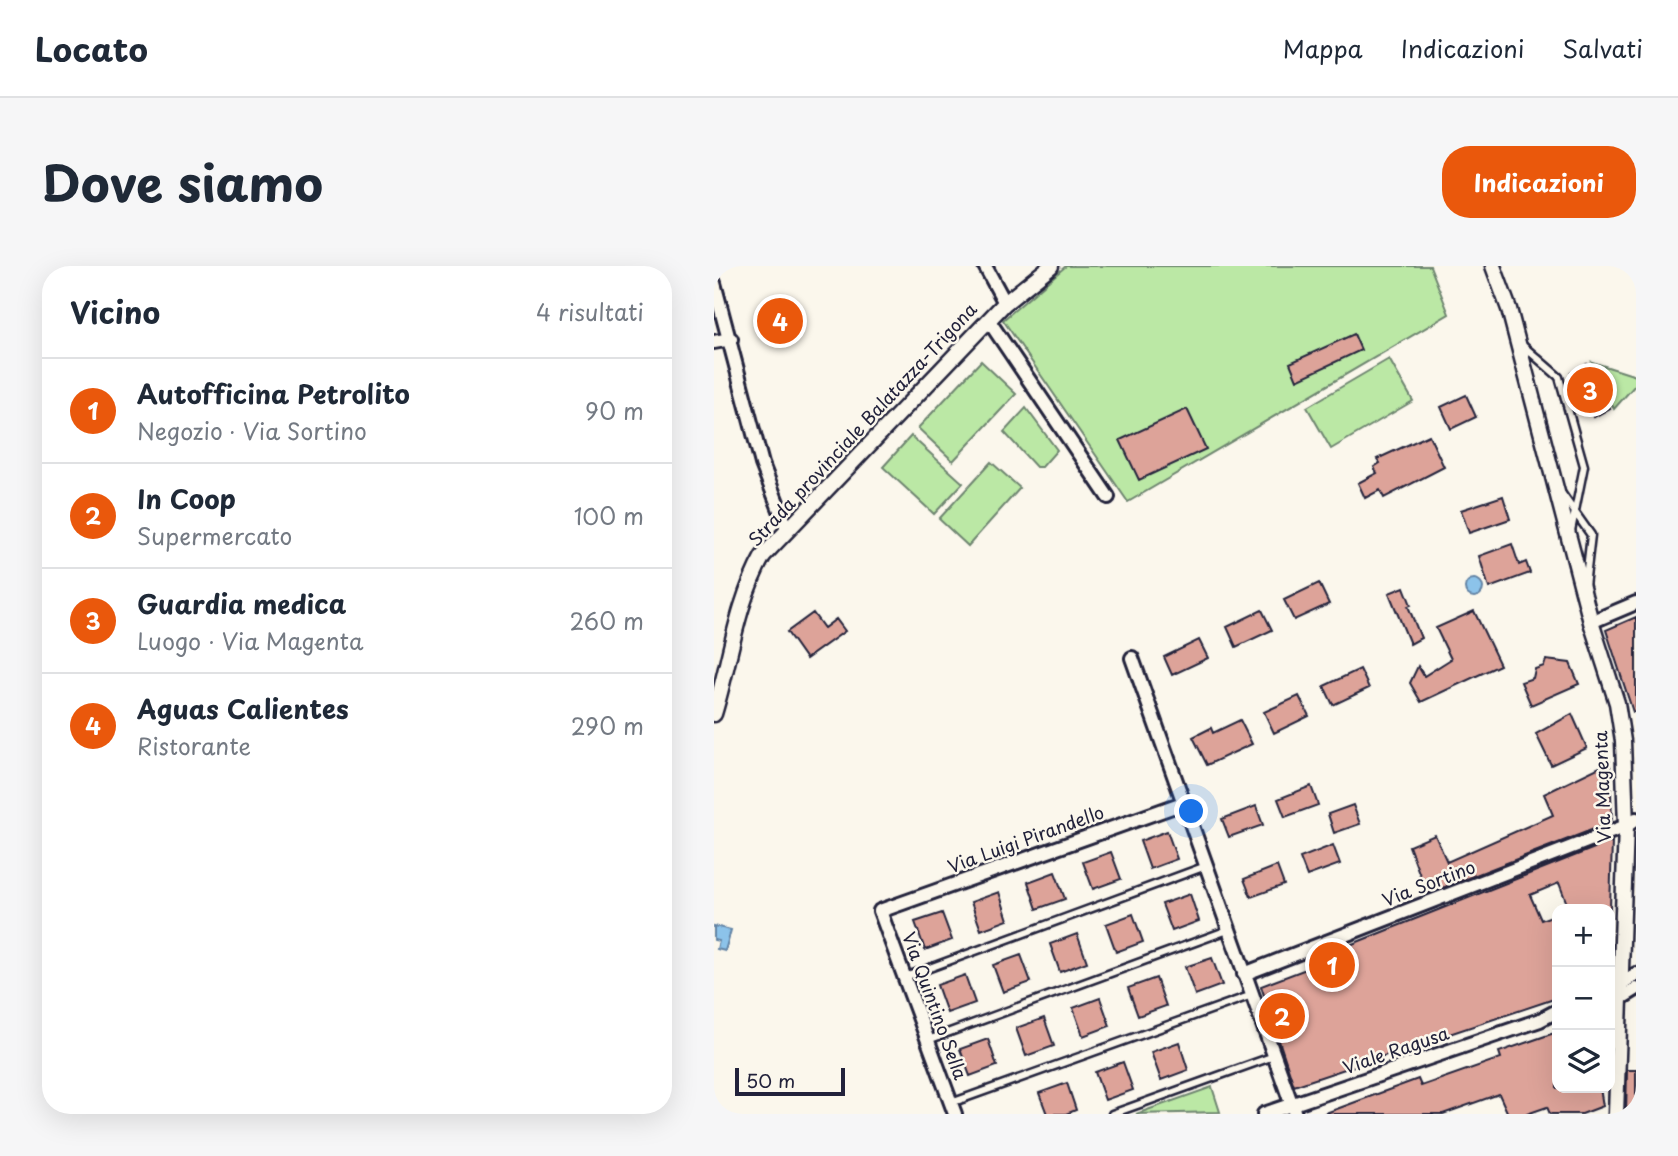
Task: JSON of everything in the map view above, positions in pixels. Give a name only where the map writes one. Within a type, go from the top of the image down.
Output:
[{"type":"street","points":[[985,266],[1005,303]]},
{"type":"street","name":"Strada provinciale Balatazza-Trigona","points":[[714,714],[752,575],[763,556],[1005,303],[1051,266]]},
{"type":"street","name":"Via Magenta","points":[[1493,266],[1517,341],[1591,622],[1617,703],[1623,741],[1631,822],[1615,996],[1616,1114]]},
{"type":"street","points":[[714,283],[762,464],[787,528]]},
{"type":"street","points":[[989,321],[1108,497]]},
{"type":"street","points":[[714,342],[731,339]]},
{"type":"street","points":[[1591,622],[1636,603]]},
{"type":"street","points":[[1132,658],[1293,1110]]},
{"type":"street","name":"Via Luigi Pirandello","points":[[880,911],[1183,803]]},
{"type":"street","name":"Via Sortino","points":[[1244,974],[1631,822]]},
{"type":"street","name":"Via Quintino Sella","points":[[880,911],[953,1108]]},
{"type":"street","points":[[1615,996],[1636,974]]},
{"type":"street","points":[[1615,996],[1636,989]]},
{"type":"street","points":[[1540,1020],[1552,1014]]},
{"type":"street","points":[[1540,1020],[1552,1019]]},
{"type":"street","name":"Viale Ragusa","points":[[1264,1114],[1293,1110],[1540,1020]]},
{"type":"lane","points":[[1517,341],[1559,377],[1584,466],[1569,540]]},
{"type":"lane","points":[[1554,482],[1591,535],[1584,595]]},
{"type":"lane","points":[[905,977],[1206,866]]},
{"type":"lane","points":[[928,1040],[1228,930]]},
{"type":"lane","points":[[953,1108],[1252,995]]},
{"type":"lane","points":[[1112,1114],[1274,1056]]},
{"type":"green space","points":[[1066,266],[1430,266],[1449,314],[1128,502],[1003,320]]},
{"type":"green space","points":[[1389,359],[1413,401],[1331,449],[1307,407]]},
{"type":"green space","points":[[981,361],[1016,394],[953,461],[918,428]]},
{"type":"green space","points":[[1592,362],[1636,376],[1636,384],[1614,409]]},
{"type":"green space","points":[[1026,408],[1057,450],[1042,467],[1036,467],[1004,432]]},
{"type":"green space","points":[[911,436],[963,483],[934,514],[883,467]]},
{"type":"green space","points":[[991,462],[1020,488],[968,546],[939,519]]},
{"type":"green space","points":[[1212,1087],[1220,1112],[1136,1114]]},
{"type":"water","points":[[1474,579],[1480,582],[1483,588],[1480,594],[1474,597],[1468,594],[1465,588],[1468,582]]},
{"type":"water","points":[[714,926],[731,930],[725,951],[717,949],[719,941],[714,940]]},
{"type":"building","points":[[1354,334],[1361,350],[1297,380],[1290,363]]},
{"type":"building","points":[[1587,364],[1610,408],[1594,417],[1571,373]]},
{"type":"building","points":[[1466,395],[1476,417],[1451,429],[1441,407]]},
{"type":"building","points":[[1187,409],[1206,449],[1139,480],[1120,440]]},
{"type":"building","points":[[1429,435],[1444,467],[1384,498],[1380,490],[1365,498],[1358,483],[1377,473],[1374,467],[1380,463],[1377,459]]},
{"type":"building","points":[[1503,496],[1510,519],[1469,533],[1461,510]]},
{"type":"building","points":[[1512,544],[1519,565],[1526,562],[1530,573],[1489,588],[1479,556]]},
{"type":"building","points":[[1319,583],[1329,604],[1294,620],[1284,600]]},
{"type":"building","points":[[1404,587],[1411,605],[1408,606],[1421,638],[1410,644],[1389,593]]},
{"type":"building","points":[[1262,610],[1272,630],[1236,647],[1227,627]]},
{"type":"building","points":[[1474,611],[1500,665],[1421,702],[1410,683],[1418,666],[1424,676],[1451,659],[1436,628]]},
{"type":"building","points":[[813,613],[824,628],[836,619],[845,631],[806,659],[787,632]]},
{"type":"building","points":[[1636,617],[1636,712],[1633,712],[1606,630]]},
{"type":"building","points":[[1199,640],[1208,658],[1172,675],[1164,657]]},
{"type":"building","points":[[1546,660],[1570,663],[1579,684],[1531,705],[1521,682],[1533,678],[1535,669],[1544,666]]},
{"type":"building","points":[[1360,669],[1369,688],[1333,705],[1324,686]]},
{"type":"building","points":[[1299,696],[1309,716],[1274,733],[1264,712]]},
{"type":"building","points":[[1572,714],[1587,748],[1551,765],[1536,734]]},
{"type":"building","points":[[1240,720],[1252,744],[1207,765],[1193,737],[1211,728],[1213,733]]},
{"type":"building","points":[[1610,762],[1612,822],[1427,894],[1409,846],[1435,835],[1447,862],[1553,815],[1544,794]]},
{"type":"building","points":[[1311,786],[1318,805],[1285,817],[1278,799]]},
{"type":"building","points":[[1353,805],[1360,824],[1334,833],[1328,814]]},
{"type":"building","points":[[1256,806],[1263,825],[1229,837],[1222,819]]},
{"type":"building","points":[[1167,831],[1177,859],[1150,869],[1140,841]]},
{"type":"building","points":[[1612,841],[1610,904],[1567,904],[1559,883],[1530,895],[1541,920],[1552,916],[1552,1000],[1294,1086],[1261,986],[1317,965],[1315,959]]},
{"type":"building","points":[[1333,845],[1340,864],[1307,876],[1300,858]]},
{"type":"building","points":[[1111,852],[1121,879],[1093,889],[1083,862]]},
{"type":"building","points":[[1277,866],[1284,885],[1251,897],[1244,879]]},
{"type":"building","points":[[1055,872],[1065,899],[1037,909],[1028,882]]},
{"type":"building","points":[[999,892],[1008,920],[981,930],[971,902]]},
{"type":"building","points":[[1190,894],[1199,921],[1172,931],[1162,904]]},
{"type":"building","points":[[942,913],[952,940],[925,950],[915,922]]},
{"type":"building","points":[[1133,914],[1143,942],[1116,952],[1106,924]]},
{"type":"building","points":[[1077,934],[1087,962],[1060,972],[1050,944]]},
{"type":"building","points":[[1021,955],[1031,982],[1003,992],[993,965]]},
{"type":"building","points":[[1212,958],[1222,985],[1195,995],[1185,967]]},
{"type":"building","points":[[965,975],[975,1003],[947,1013],[937,985]]},
{"type":"building","points":[[1156,978],[1166,1006],[1138,1016],[1128,988]]},
{"type":"building","points":[[1100,998],[1110,1026],[1083,1036],[1073,1008]]},
{"type":"building","points":[[1044,1018],[1054,1046],[1026,1056],[1016,1028]]},
{"type":"building","points":[[1552,1034],[1552,1093],[1601,1093],[1603,1106],[1582,1114],[1550,1114],[1547,1107],[1527,1114],[1508,1114],[1499,1094],[1443,1114],[1323,1114],[1418,1079],[1421,1086],[1501,1058],[1499,1052]]},
{"type":"building","points":[[988,1039],[997,1066],[970,1076],[960,1049]]},
{"type":"building","points":[[1179,1042],[1188,1070],[1161,1080],[1151,1052]]},
{"type":"building","points":[[1123,1062],[1133,1090],[1105,1100],[1095,1072]]},
{"type":"building","points":[[1627,1070],[1636,1070],[1636,1114],[1626,1114]]},
{"type":"building","points":[[1067,1083],[1076,1110],[1066,1114],[1047,1114],[1039,1093]]},
{"type":"place","name":"Aguas Calientes","points":[[780,321]]},
{"type":"place","name":"Guardia medica","points":[[1590,390]]},
{"type":"place","name":"Autofficina Petrolito","points":[[1332,965]]},
{"type":"place","name":"In Coop","points":[[1282,1016]]}]
